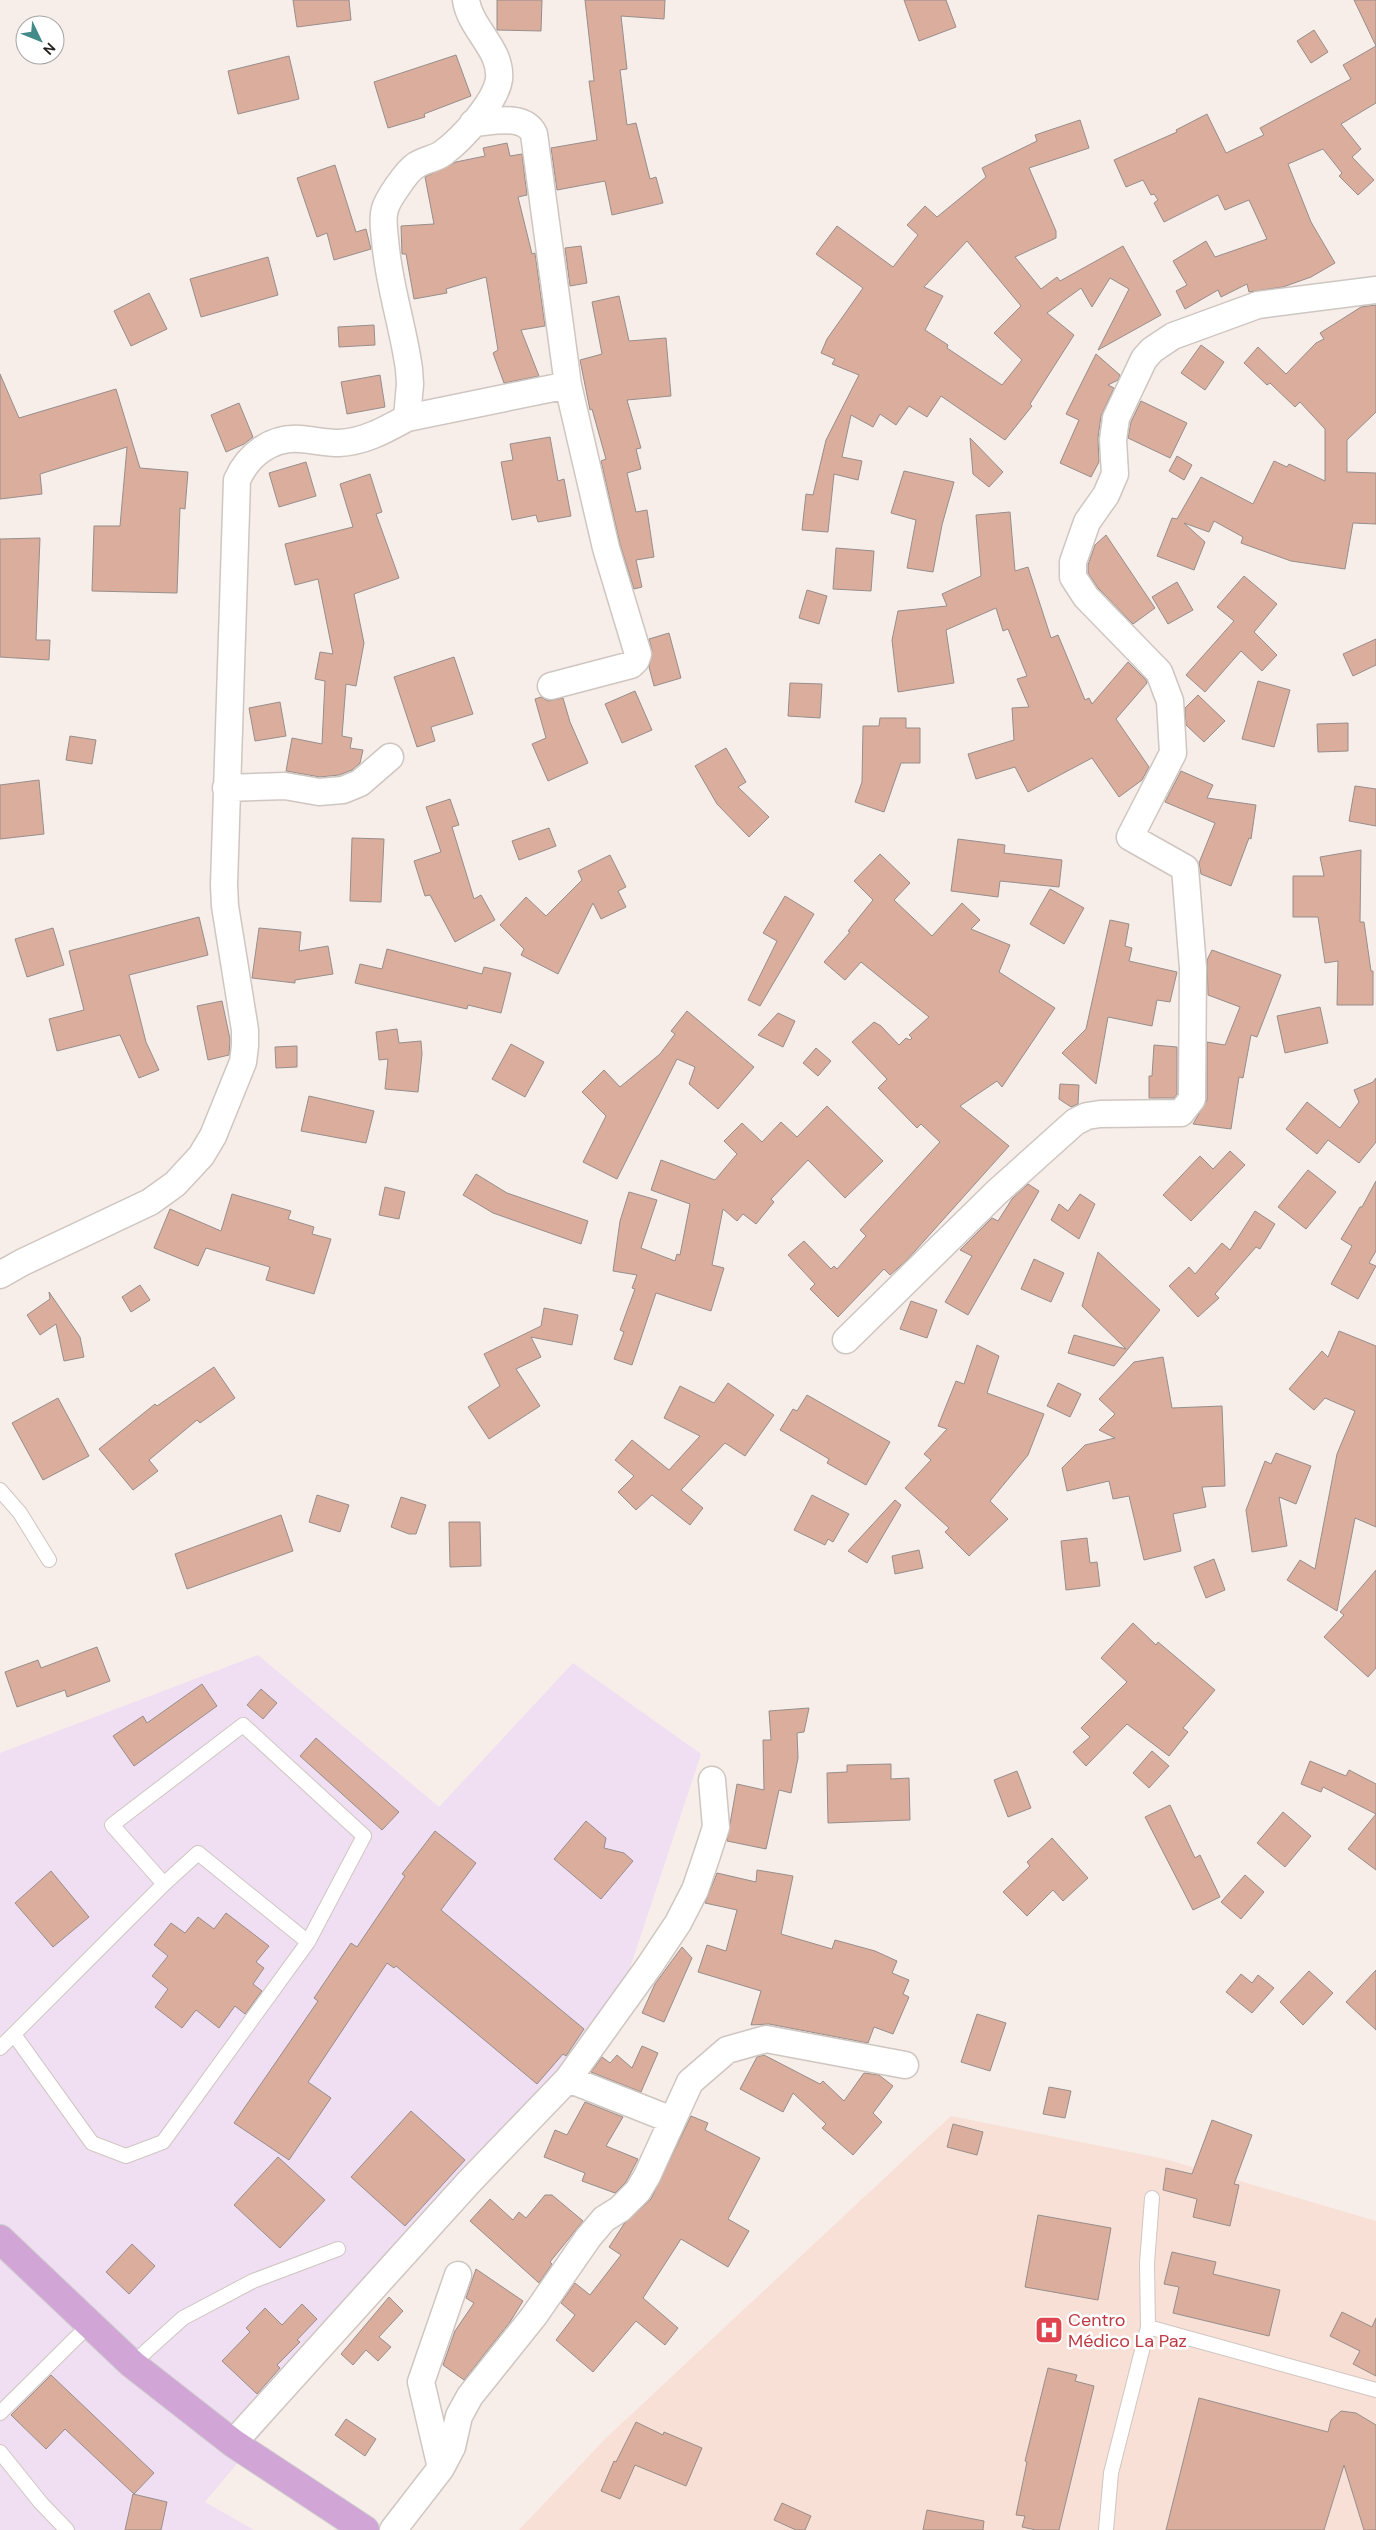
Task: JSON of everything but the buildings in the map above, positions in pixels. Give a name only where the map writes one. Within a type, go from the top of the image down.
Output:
[{"type":"main road","points":[[0,2239],[132,2364],[233,2443],[365,2530]]},
{"type":"street","points":[[407,418],[410,384],[409,369],[386,258],[384,209],[387,202],[414,166],[442,154],[473,123],[494,94],[499,80],[497,60],[471,18],[466,0]]},
{"type":"street","points":[[473,123],[520,121],[530,126],[534,134],[568,385],[606,548],[638,654],[636,660],[630,665],[551,686]]},
{"type":"street","points":[[846,1340],[990,1198],[1075,1122],[1087,1116],[1100,1114],[1181,1112],[1189,1106],[1192,1099],[1193,968],[1185,868],[1130,837],[1173,752],[1170,701],[1159,672],[1086,597],[1073,577],[1073,562],[1087,522],[1106,495],[1115,474],[1113,440],[1116,418],[1144,359],[1152,350],[1173,336],[1258,305],[1376,290]]},
{"type":"street","points":[[0,1275],[23,1262],[150,1202],[175,1184],[200,1156],[213,1136],[243,1062],[245,1030],[225,906],[226,788],[237,480],[242,469],[259,450],[272,443],[297,439],[339,443],[369,437],[407,418],[568,385]]},
{"type":"street","points":[[226,788],[285,786],[319,792],[343,790],[360,783],[390,757]]},
{"type":"street","points":[[233,2443],[469,2182],[568,2079],[650,1965],[678,1923],[695,1890],[716,1827],[712,1780]]},
{"type":"street","points":[[393,2530],[441,2468],[452,2447],[460,2416],[470,2396],[534,2316],[588,2238],[604,2219],[620,2209],[638,2191],[647,2176],[690,2082],[727,2050],[766,2039],[905,2066]]},
{"type":"street","points":[[568,2079],[672,2120]]},
{"type":"street","points":[[441,2468],[421,2382],[458,2275]]},
{"type":"lane","points":[[0,1490],[20,1513],[49,1560]]},
{"type":"lane","points":[[15,2036],[92,2144],[126,2156],[163,2142],[308,1942],[364,1836],[243,1725],[112,1826],[164,1884]]},
{"type":"lane","points":[[0,2048],[15,2036],[164,1884],[198,1853],[308,1942]]},
{"type":"lane","points":[[1106,2530],[1111,2473],[1148,2327],[1146,2263],[1152,2198]]},
{"type":"lane","points":[[132,2364],[183,2318],[253,2281],[338,2249]]},
{"type":"lane","points":[[0,2413],[89,2325]]},
{"type":"lane","points":[[1148,2327],[1376,2390]]},
{"type":"lane","points":[[0,2452],[41,2503],[67,2530]]},
{"type":"shaded area","points":[[258,1655],[439,1807],[573,1663],[701,1754],[617,2007],[205,2502],[254,2530],[0,2530],[0,1753]]},
{"type":"shaded area","name":"Centro Médico La Paz","points":[[951,2116],[1165,2159],[1376,2221],[1376,2530],[519,2530],[605,2439]]},
{"type":"place","name":"Centro Médico La Paz","points":[[1049,2330]]}]
